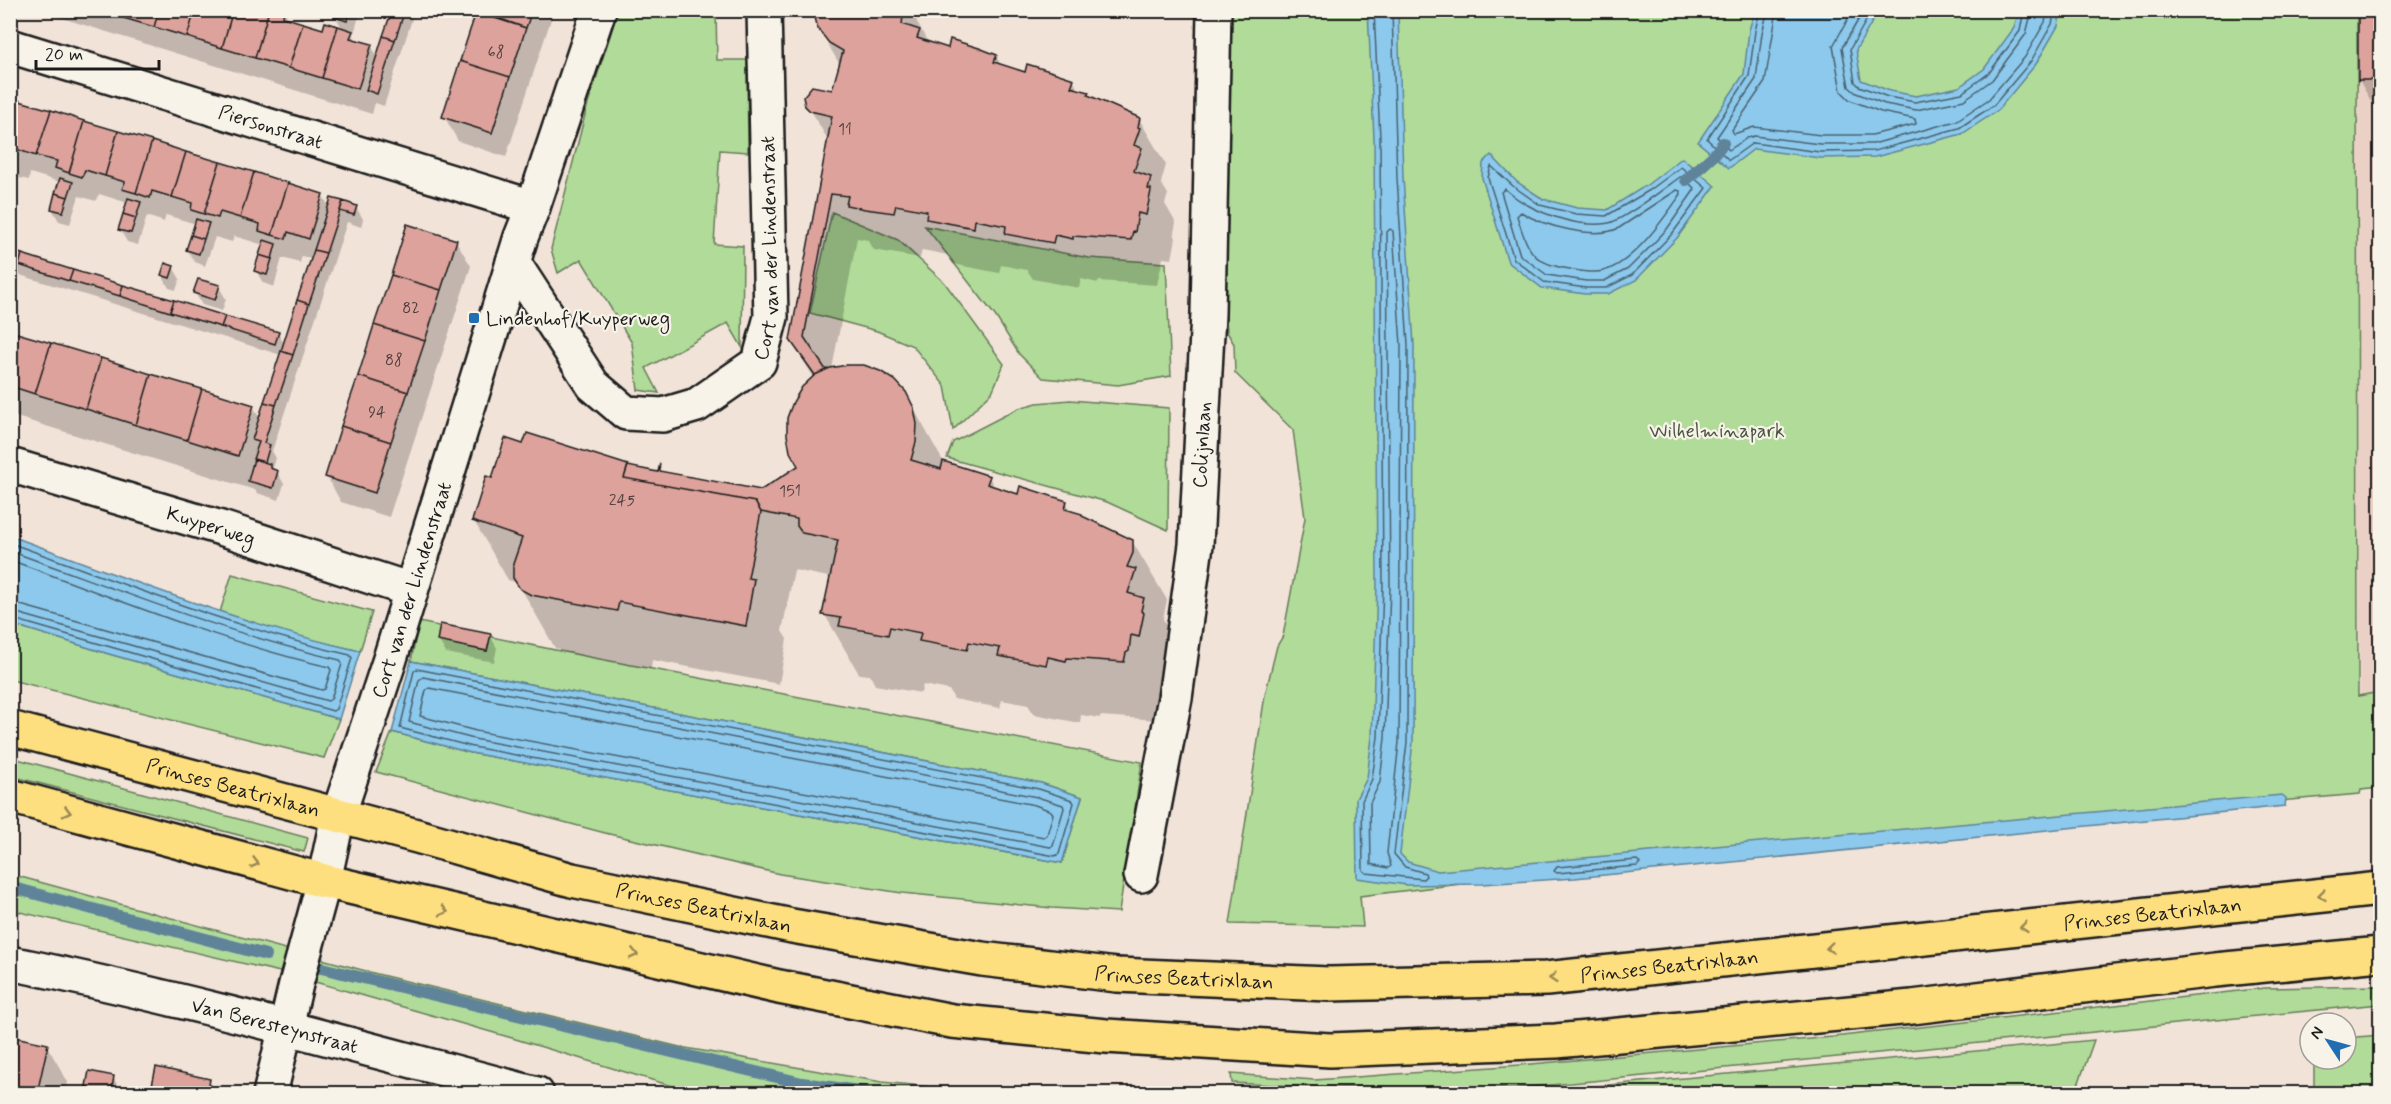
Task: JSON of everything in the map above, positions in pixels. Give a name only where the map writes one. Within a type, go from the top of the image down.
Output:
[{"type":"main road","name":"Prinses Beatrixlaan","points":[[10,728],[572,880],[792,926],[982,959],[1117,975],[1329,984],[1546,979],[2380,889]]},
{"type":"main road","points":[[10,796],[324,881],[779,987],[952,1021],[1106,1036],[1330,1050],[1568,1040],[1912,1007],[2216,970],[2380,954]]},
{"type":"street","name":"Cort van der Lindenstraat","points":[[270,1094],[285,1027],[324,881],[338,816],[513,262],[598,10]]},
{"type":"street","name":"Cort van der Lindenstraat","points":[[513,262],[593,385],[626,413],[663,415],[697,405],[759,362],[771,317],[764,10]]},
{"type":"street","name":"Colijnlaan","points":[[1141,875],[1175,698],[1196,545],[1209,314],[1214,10]]},
{"type":"street","name":"Piersonstraat","points":[[10,46],[532,207]]},
{"type":"street","name":"Kuyperweg","points":[[10,465],[221,528],[411,590]]},
{"type":"street","name":"Van Beresteynstraat","points":[[10,963],[79,977],[285,1027],[537,1094]]},
{"type":"shaded area","points":[[2357,11],[2380,11],[2380,767],[2360,768]]},
{"type":"green space","points":[[618,11],[716,11],[717,60],[747,60],[748,152],[720,150],[714,244],[743,246],[742,347],[728,323],[646,368],[659,393],[638,390],[632,343],[581,259],[558,273],[551,249],[587,107]]},
{"type":"green space","name":"Wilhelminapark","points":[[1222,11],[2357,11],[2358,696],[2380,692],[2380,788],[2361,790],[2360,794],[1822,841],[1360,896],[1363,927],[1230,924],[1265,695],[1277,646],[1283,636],[1305,518],[1293,430],[1235,373],[1234,344],[1227,332],[1224,290]]},
{"type":"green space","points":[[832,212],[898,240],[945,283],[1004,364],[992,392],[953,430],[945,386],[913,346],[877,331],[810,313]]},
{"type":"green space","points":[[925,226],[1089,258],[1166,263],[1171,376],[1118,385],[1043,378],[1019,354],[996,317]]},
{"type":"green space","points":[[1070,400],[1169,408],[1168,530],[1107,502],[947,458],[953,442],[1019,408],[1037,403]]},
{"type":"green space","points":[[232,574],[372,612],[360,651],[299,637],[220,612]]},
{"type":"green space","points":[[419,622],[589,657],[1142,762],[1119,912],[1052,908],[902,893],[780,874],[605,833],[376,772],[392,732],[471,753],[1062,863],[1082,797],[1041,783],[411,661]]},
{"type":"green space","points":[[11,624],[339,719],[324,758],[11,680]]},
{"type":"green space","points":[[10,757],[308,838],[304,852],[11,776]]},
{"type":"green space","points":[[10,874],[377,974],[680,1047],[882,1082],[992,1093],[695,1093],[280,972],[11,910]]},
{"type":"green space","points":[[2380,986],[2380,1004],[1520,1088],[1315,1087],[1232,1083],[1231,1074],[1315,1080],[1520,1065],[1833,1037],[2265,988]]},
{"type":"green space","points":[[2380,1035],[2380,1093],[2314,1093],[2314,1071],[2358,1071],[2358,1037]]},
{"type":"green space","points":[[2094,1040],[2078,1085],[2024,1093],[1522,1093]]},
{"type":"water","points":[[1368,10],[1398,11],[1403,177],[1414,345],[1413,742],[1400,854],[1408,862],[1438,871],[2282,795],[2286,798],[2285,806],[1575,878],[1482,884],[1407,885],[1357,878],[1356,799],[1367,778],[1372,737],[1377,585],[1374,138]]},
{"type":"water","points":[[1755,11],[1894,11],[1875,17],[1856,50],[1861,80],[1890,91],[1916,96],[1959,87],[1984,69],[2014,28],[2019,11],[2061,11],[2058,26],[2036,64],[1998,110],[1962,134],[1875,157],[1820,158],[1754,149],[1729,168],[1698,142],[1744,74],[1749,30]]},
{"type":"water","points":[[1491,155],[1517,182],[1543,199],[1577,208],[1607,210],[1647,185],[1682,158],[1715,186],[1677,238],[1636,280],[1608,294],[1585,294],[1542,288],[1508,262],[1482,178],[1483,163]]},
{"type":"water","points":[[11,536],[227,614],[360,651],[339,719],[11,624]]},
{"type":"water","points":[[411,661],[1041,783],[1082,797],[1062,863],[471,753],[392,732]]},
{"type":"water","points":[[2078,1085],[2086,1093],[2024,1093]]},
{"type":"building","points":[[100,10],[122,10],[120,17]]},
{"type":"building","points":[[122,10],[159,10],[154,27],[120,17]]},
{"type":"building","points":[[159,10],[195,10],[187,37],[154,27]]},
{"type":"building","points":[[195,10],[233,10],[222,48],[187,37]]},
{"type":"building","points":[[233,10],[269,10],[255,58],[222,48]]},
{"type":"building","points":[[269,10],[284,10],[283,17],[303,23],[289,68],[255,58]]},
{"type":"building","points":[[337,10],[351,10],[347,21],[335,17]]},
{"type":"building","points":[[392,10],[405,10],[395,40],[383,36]]},
{"type":"building","points":[[476,10],[532,10],[526,28]]},
{"type":"building","points":[[813,10],[904,10],[902,24],[920,30],[917,38],[948,48],[950,39],[997,55],[994,62],[1025,72],[1027,64],[1074,79],[1071,87],[1089,92],[1088,95],[1140,118],[1138,127],[1140,128],[1134,145],[1142,148],[1134,171],[1151,177],[1148,189],[1151,191],[1146,215],[1138,213],[1135,232],[1133,231],[1131,240],[1073,236],[1073,239],[1055,235],[1053,243],[1005,234],[1006,226],[975,220],[974,228],[926,219],[927,211],[896,205],[894,213],[846,205],[848,196],[831,194],[804,337],[826,370],[815,375],[790,340],[832,116],[810,111],[805,106],[803,97],[812,86],[832,90],[843,51],[829,43],[818,29]]},
{"type":"building","points":[[2358,10],[2380,10],[2380,80],[2359,80],[2358,82]]},
{"type":"building","points":[[476,12],[526,28],[510,77],[460,61]]},
{"type":"building","points":[[325,22],[338,26],[322,78],[289,68],[303,23],[323,29]]},
{"type":"building","points":[[338,26],[353,31],[350,38],[372,44],[358,89],[322,78]]},
{"type":"building","points":[[383,36],[395,40],[377,94],[366,90]]},
{"type":"building","points":[[460,61],[510,77],[492,133],[442,117]]},
{"type":"building","points":[[10,98],[16,100],[10,119]]},
{"type":"building","points":[[16,100],[51,110],[36,156],[16,149],[15,156],[10,155],[10,119]]},
{"type":"building","points":[[51,110],[84,121],[69,173],[55,168],[57,161],[36,156]]},
{"type":"building","points":[[84,121],[118,131],[105,176],[85,170],[82,177],[69,173]]},
{"type":"building","points":[[118,131],[152,141],[136,193],[122,189],[125,182],[105,176]]},
{"type":"building","points":[[152,141],[186,152],[172,197],[152,191],[150,198],[136,193]]},
{"type":"building","points":[[186,152],[220,162],[204,214],[191,210],[192,203],[172,197]]},
{"type":"building","points":[[220,162],[254,172],[240,218],[220,212],[218,218],[204,214]]},
{"type":"building","points":[[254,172],[288,183],[272,235],[259,231],[260,224],[240,218]]},
{"type":"building","points":[[60,178],[73,182],[68,197],[55,193]]},
{"type":"building","points":[[288,183],[323,194],[309,239],[288,232],[286,239],[272,235]]},
{"type":"building","points":[[55,193],[68,197],[63,212],[51,209]]},
{"type":"building","points":[[128,198],[141,202],[136,218],[123,214]]},
{"type":"building","points":[[331,198],[343,201],[326,253],[314,250]]},
{"type":"building","points":[[343,201],[357,206],[354,215],[340,211]]},
{"type":"building","points":[[123,214],[136,218],[131,233],[118,230]]},
{"type":"building","points":[[196,219],[209,223],[204,239],[191,235]]},
{"type":"building","points":[[407,224],[457,240],[441,290],[391,275]]},
{"type":"building","points":[[191,235],[204,239],[199,254],[186,250]]},
{"type":"building","points":[[264,240],[276,244],[272,259],[259,255]]},
{"type":"building","points":[[10,250],[22,254],[19,265],[10,263]]},
{"type":"building","points":[[314,250],[326,253],[309,304],[297,300]]},
{"type":"building","points":[[22,254],[73,270],[69,281],[19,265]]},
{"type":"building","points":[[259,255],[272,259],[267,275],[254,271]]},
{"type":"building","points":[[165,263],[174,266],[170,278],[161,275]]},
{"type":"building","points":[[73,270],[123,285],[120,296],[69,281]]},
{"type":"building","points":[[391,275],[441,290],[425,341],[374,325]]},
{"type":"building","points":[[198,279],[220,285],[215,300],[193,293]]},
{"type":"building","points":[[123,285],[174,300],[170,312],[120,296]]},
{"type":"building","points":[[174,300],[225,316],[221,327],[170,312]]},
{"type":"building","points":[[297,300],[309,304],[293,355],[281,351]]},
{"type":"building","points":[[225,316],[279,332],[275,344],[221,327]]},
{"type":"building","points":[[374,325],[425,341],[408,392],[358,376]]},
{"type":"building","points":[[10,331],[51,343],[35,394],[10,386]]},
{"type":"building","points":[[51,343],[101,358],[86,409],[35,394]]},
{"type":"building","points":[[281,351],[293,355],[276,405],[264,402]]},
{"type":"building","points":[[101,358],[151,374],[136,425],[86,409]]},
{"type":"building","points":[[864,365],[880,371],[895,380],[906,392],[914,408],[917,424],[916,442],[911,460],[941,469],[943,461],[990,476],[987,484],[1018,494],[1020,486],[1067,501],[1065,509],[1082,514],[1133,540],[1133,553],[1127,567],[1136,569],[1128,593],[1144,598],[1141,611],[1144,613],[1139,637],[1131,635],[1129,651],[1126,653],[1124,662],[1067,658],[1066,661],[1048,657],[1046,665],[998,656],[1000,648],[969,642],[967,650],[919,641],[921,633],[890,627],[888,635],[839,626],[841,618],[822,615],[838,540],[802,533],[797,526],[797,519],[761,512],[755,502],[624,478],[628,466],[658,472],[660,463],[659,471],[761,490],[798,466],[790,452],[787,418],[802,387],[815,375],[830,368]]},
{"type":"building","points":[[151,374],[202,389],[187,440],[136,425]]},
{"type":"building","points":[[358,376],[408,392],[391,442],[341,426]]},
{"type":"building","points":[[202,389],[254,405],[238,456],[187,440]]},
{"type":"building","points":[[264,402],[276,405],[264,443],[270,445],[265,462],[253,459],[259,442],[252,440]]},
{"type":"building","points":[[341,426],[391,442],[375,493],[325,477]]},
{"type":"building","points":[[527,433],[628,465],[624,478],[755,502],[761,512],[748,578],[754,579],[746,626],[619,602],[617,611],[531,595],[520,589],[513,578],[513,564],[522,538],[472,521],[486,476],[492,478],[505,438],[523,444]]},
{"type":"building","points":[[254,459],[270,464],[270,468],[278,471],[273,488],[248,481]]},
{"type":"building","points":[[440,624],[491,634],[487,651],[437,641]]},
{"type":"building","points":[[10,1036],[48,1044],[37,1094],[10,1092]]},
{"type":"building","points":[[156,1067],[210,1079],[207,1094],[150,1094]]},
{"type":"building","points":[[89,1071],[114,1076],[111,1094],[85,1091]]},
{"type":"building","points":[[51,1088],[65,1091],[64,1094],[50,1094]]},
{"type":"waterway","points":[[1686,180],[1714,155],[1723,143]]},
{"type":"waterway","points":[[10,887],[266,955]]},
{"type":"waterway","points":[[313,966],[802,1083],[880,1094]]},
{"type":"place","name":"Lindenhof/Kuyperweg","points":[[474,318]]}]
